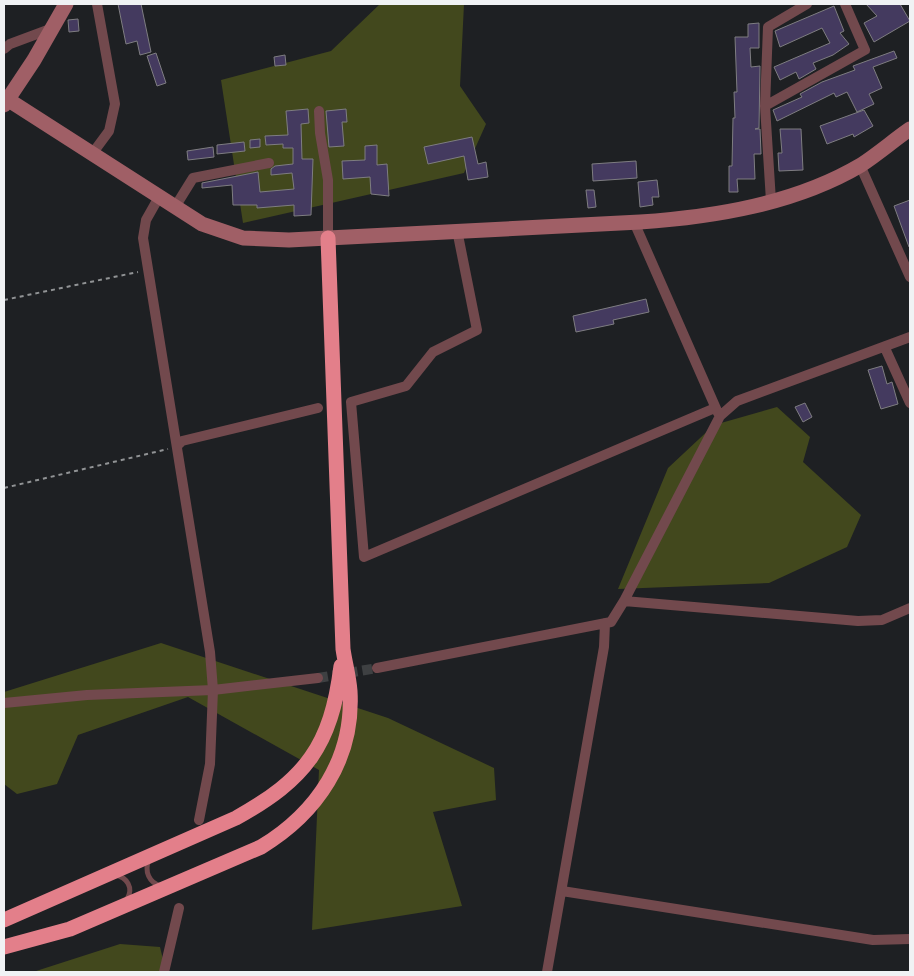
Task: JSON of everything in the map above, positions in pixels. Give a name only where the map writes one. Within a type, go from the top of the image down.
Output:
[{"type":"highway","points":[[4,947],[70,929],[261,847],[284,833],[306,813],[335,771],[345,744],[350,690],[343,649],[328,238]]},
{"type":"highway","points":[[4,920],[236,818],[263,803],[287,785],[320,744],[332,717],[343,649]]},
{"type":"street","points":[[66,4],[54,27],[5,100],[202,224],[243,238],[289,240],[690,218],[804,192],[860,165],[910,128]]},
{"type":"street","points":[[92,154],[109,131],[115,104],[97,4]]},
{"type":"street","points":[[771,201],[765,106],[768,27],[808,4]]},
{"type":"street","points":[[765,106],[865,50],[845,4]]},
{"type":"street","points":[[4,49],[10,44],[54,27]]},
{"type":"street","points":[[319,111],[320,133],[328,180],[328,238]]},
{"type":"street","points":[[175,207],[193,178],[269,163]]},
{"type":"street","points":[[860,165],[910,277]]},
{"type":"street","points":[[159,197],[143,230],[209,643],[213,690],[210,764],[199,820]]},
{"type":"street","points":[[634,222],[718,412]]},
{"type":"street","points":[[458,230],[477,330],[433,352],[406,386],[351,402],[364,557],[718,412],[737,401],[885,348],[910,337]]},
{"type":"street","points":[[885,348],[910,404]]},
{"type":"street","points":[[177,446],[182,441],[318,408]]},
{"type":"street","points":[[377,668],[611,622],[624,601],[718,412]]},
{"type":"street","points":[[624,601],[858,622],[882,620],[910,608]]},
{"type":"street","points":[[547,972],[604,647],[604,623]]},
{"type":"street","points":[[4,703],[87,695],[213,690],[318,678]]},
{"type":"street","points":[[562,891],[873,940],[910,939]]},
{"type":"street","points":[[164,972],[179,908]]},
{"type":"lane","points":[[154,854],[148,862],[149,877],[158,886],[169,886]]},
{"type":"lane","points":[[104,875],[118,875],[128,882],[129,897],[118,909]]},
{"type":"path","points":[[4,300],[148,270]]},
{"type":"path","points":[[4,488],[177,446]]},
{"type":"green space","points":[[380,4],[464,4],[460,86],[486,124],[464,173],[243,223],[221,80],[331,51]]},
{"type":"green space","points":[[777,407],[810,437],[803,462],[861,515],[847,547],[769,583],[618,589],[668,468],[714,425]]},
{"type":"green space","points":[[161,643],[388,718],[494,768],[496,800],[433,812],[462,906],[312,930],[319,770],[188,697],[78,735],[57,784],[17,794],[4,784],[4,692]]},
{"type":"green space","points":[[120,944],[160,947],[166,972],[33,972]]},
{"type":"building","points":[[118,4],[141,4],[151,52],[140,55],[137,41],[126,44]]},
{"type":"building","points":[[866,4],[900,4],[910,21],[874,42],[864,23],[877,16]]},
{"type":"building","points":[[834,6],[844,31],[840,33],[849,44],[833,55],[813,63],[816,69],[799,79],[796,72],[780,80],[774,67],[830,43],[822,28],[780,47],[775,31]]},
{"type":"building","points":[[78,19],[79,31],[69,32],[68,20]]},
{"type":"building","points":[[759,23],[759,48],[750,48],[751,67],[760,66],[759,128],[755,129],[760,129],[761,154],[754,154],[755,179],[737,179],[738,192],[729,192],[729,166],[732,166],[733,118],[735,118],[734,92],[737,92],[735,37],[748,37],[748,24]]},
{"type":"building","points":[[894,51],[897,58],[873,67],[882,88],[869,94],[874,104],[857,112],[847,92],[836,97],[834,93],[777,121],[773,110],[802,97],[800,94],[822,82],[855,70],[853,66]]},
{"type":"building","points":[[156,53],[166,83],[157,86],[147,56]]},
{"type":"building","points":[[285,55],[286,65],[275,66],[274,57]]},
{"type":"building","points":[[308,109],[309,123],[301,124],[302,159],[313,159],[311,215],[294,216],[294,205],[257,208],[257,205],[233,205],[232,185],[202,188],[202,183],[258,172],[260,192],[294,189],[292,173],[271,175],[271,169],[275,166],[293,164],[293,148],[283,148],[283,144],[266,145],[265,136],[288,135],[286,111]]},
{"type":"building","points":[[346,109],[347,122],[342,122],[344,146],[329,147],[326,111]]},
{"type":"building","points":[[864,110],[873,126],[854,137],[853,134],[827,144],[820,126]]},
{"type":"building","points":[[780,129],[801,129],[803,170],[779,171],[778,153],[782,153]]},
{"type":"building","points":[[472,137],[478,164],[486,162],[488,177],[468,180],[464,156],[428,164],[424,147]]},
{"type":"building","points":[[260,139],[260,147],[250,148],[250,140]]},
{"type":"building","points":[[244,142],[245,151],[217,154],[217,145]]},
{"type":"building","points":[[377,145],[377,165],[387,164],[389,196],[371,194],[370,177],[343,179],[342,161],[365,160],[365,146]]},
{"type":"building","points":[[213,147],[214,157],[188,160],[187,151]]},
{"type":"building","points":[[636,161],[637,178],[593,181],[592,164]]},
{"type":"building","points":[[657,180],[659,197],[652,197],[653,205],[640,207],[638,182]]},
{"type":"building","points":[[586,190],[594,190],[596,207],[588,208]]},
{"type":"building","points":[[910,200],[910,247],[909,247],[894,206]]},
{"type":"building","points":[[646,299],[649,312],[613,320],[614,324],[576,332],[573,316]]},
{"type":"building","points":[[882,366],[887,384],[892,382],[898,404],[881,409],[868,370]]},
{"type":"building","points":[[805,403],[812,417],[803,422],[795,407]]},
{"type":"tunnel","points":[[318,678],[377,668]]}]
